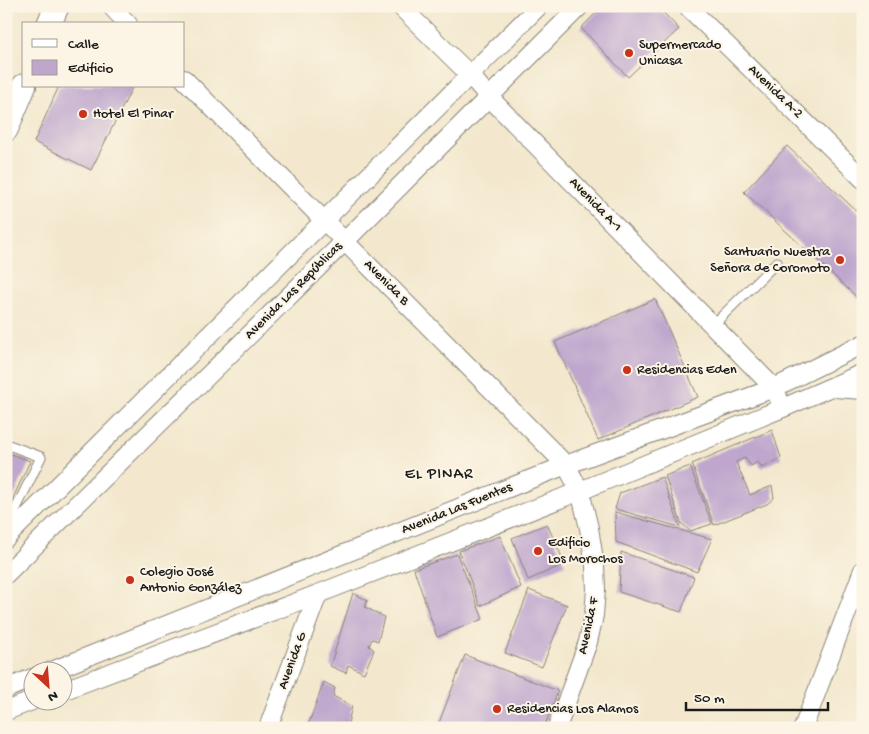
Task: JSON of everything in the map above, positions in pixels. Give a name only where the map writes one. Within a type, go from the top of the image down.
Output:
[{"type":"main road","points":[[50,22],[56,6]]},
{"type":"main road","points":[[6,129],[23,88]]},
{"type":"street","points":[[111,6],[126,22]]},
{"type":"street","name":"Avenida A-1","points":[[400,6],[470,75],[488,96],[774,388],[783,408]]},
{"type":"street","name":"Avenida Las Repúblicas","points":[[6,538],[539,6]]},
{"type":"street","name":"Avenida Las Repúblicas","points":[[6,574],[345,241],[580,6]]},
{"type":"street","name":"Avenida A-2","points":[[687,6],[863,178]]},
{"type":"street","name":"Avenida B","points":[[185,80],[566,466],[580,491]]},
{"type":"street","name":"Avenida Las Fuentes","points":[[72,663],[308,567],[566,466],[774,388],[863,344]]},
{"type":"street","name":"Avenida Las Fuentes","points":[[72,687],[318,594],[580,491],[783,408],[863,373]]},
{"type":"street","points":[[830,388],[863,390]]},
{"type":"street","name":"Avenida F","points":[[557,728],[588,642],[594,614],[596,566],[580,491]]},
{"type":"street","points":[[308,567],[318,594]]},
{"type":"street","points":[[803,728],[857,604],[863,570]]},
{"type":"street","name":"Avenida G","points":[[268,728],[318,594]]},
{"type":"street","points":[[6,689],[22,682]]},
{"type":"street","points":[[6,711],[22,705]]},
{"type":"lane","points":[[713,325],[777,262]]},
{"type":"lane","points":[[6,444],[41,456],[12,517],[6,515]]},
{"type":"building","name":"Supermercado Unicasa","points":[[603,6],[657,6],[679,29],[628,77],[581,28]]},
{"type":"building","name":"Hotel El Pinar","points":[[58,88],[132,88],[91,170],[34,142]]},
{"type":"building","name":"Santuario Nuestra Señora de Coromoto","points":[[787,146],[863,217],[863,303],[744,192]]},
{"type":"building","name":"Residencias Eden","points":[[655,299],[698,397],[598,440],[555,342]]},
{"type":"building","points":[[772,430],[781,458],[762,468],[758,462],[751,466],[745,458],[736,462],[750,495],[772,486],[774,498],[767,504],[714,525],[692,464]]},
{"type":"building","points":[[6,452],[30,461],[9,507],[6,507]]},
{"type":"building","points":[[690,466],[712,524],[690,531],[681,523],[665,476]]},
{"type":"building","points":[[662,477],[680,527],[615,509],[620,493]]},
{"type":"building","points":[[615,512],[712,539],[697,572],[616,542]]},
{"type":"building","name":"Edificio Los Morochos","points":[[547,524],[565,564],[528,580],[512,538]]},
{"type":"building","points":[[500,536],[521,587],[480,606],[459,551]]},
{"type":"building","points":[[621,552],[694,577],[681,612],[619,592]]},
{"type":"building","points":[[457,554],[483,619],[437,637],[414,569]]},
{"type":"building","points":[[529,590],[567,605],[542,667],[505,653]]},
{"type":"building","points":[[353,593],[367,600],[365,607],[384,617],[378,641],[372,639],[369,646],[374,650],[364,673],[348,665],[346,673],[330,666]]},
{"type":"building","name":"Residencias Los Alamos","points":[[465,655],[558,691],[544,728],[437,728]]},
{"type":"building","points":[[324,682],[335,688],[333,696],[352,706],[347,728],[307,728]]},
{"type":"place","name":"Supermercado Unicasa","points":[[629,53]]},
{"type":"place","name":"Hotel El Pinar","points":[[83,114]]},
{"type":"place","name":"Santuario Nuestra Señora de Coromoto","points":[[840,260]]},
{"type":"place","name":"Residencias Eden","points":[[627,370]]},
{"type":"place","name":"Edificio Los Morochos","points":[[538,551]]},
{"type":"place","name":"Colegio José Antonio González","points":[[130,580]]},
{"type":"place","name":"Residencias Los Alamos","points":[[497,709]]},
{"type":"district","name":"EL PINAR","points":[[439,475]]}]
